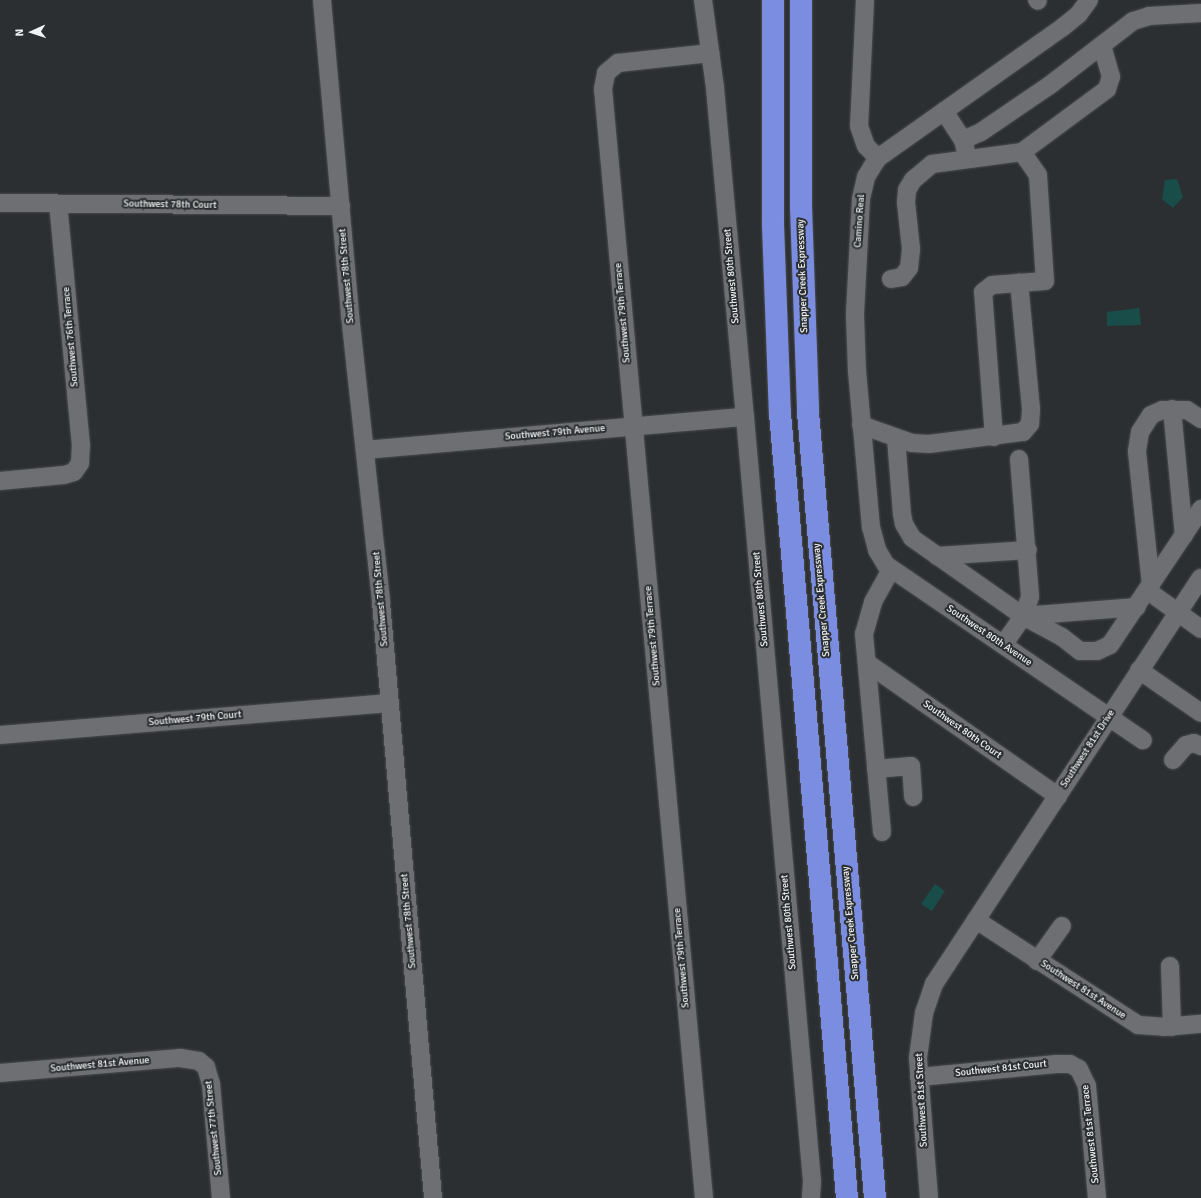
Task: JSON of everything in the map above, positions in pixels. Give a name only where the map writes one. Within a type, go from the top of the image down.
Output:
[{"type":"highway","points":[[773,0],[774,260],[780,413],[846,1198]]},
{"type":"highway","name":"Snapper Creek Expressway","points":[[801,0],[801,207],[808,412],[875,1198]]},
{"type":"street","name":"Southwest 78th Street","points":[[322,0],[390,703],[433,1198]]},
{"type":"street","name":"Southwest 80th Street","points":[[703,0],[710,53],[744,417],[812,1182],[811,1198]]},
{"type":"street","points":[[865,0],[859,126],[866,146],[878,158]]},
{"type":"street","name":"Camino Real","points":[[877,550],[871,527],[861,425],[855,340],[859,227],[862,188],[866,176],[878,158],[1063,27],[1078,14],[1089,0]]},
{"type":"street","points":[[963,140],[986,128],[1102,45],[1125,26],[1141,18],[1201,12]]},
{"type":"street","points":[[891,279],[902,277],[909,268],[911,249],[906,202],[908,190],[913,180],[932,164],[1022,152],[1107,88],[1111,77],[1102,45]]},
{"type":"street","name":"Southwest 79th Terrace","points":[[704,1198],[603,94],[606,74],[615,65],[626,61],[710,53]]},
{"type":"street","points":[[944,111],[963,140],[967,159]]},
{"type":"street","points":[[994,438],[982,296],[989,286],[1045,281],[1038,175],[1022,152]]},
{"type":"street","name":"Southwest 78th Court","points":[[0,203],[341,206]]},
{"type":"street","name":"Southwest 76th Terrace","points":[[0,481],[58,476],[77,470],[80,464],[81,446],[58,204]]},
{"type":"street","points":[[861,425],[896,438],[929,444],[1018,435],[1030,424],[1031,409],[1020,283]]},
{"type":"street","points":[[1201,419],[1193,412],[1172,409],[1151,415],[1145,422],[1137,441],[1150,588],[1201,629]]},
{"type":"street","points":[[1172,409],[1184,535]]},
{"type":"street","name":"Southwest 79th Avenue","points":[[365,450],[744,417]]},
{"type":"street","points":[[896,438],[904,524],[912,538],[1023,616],[1062,637],[1080,651],[1089,652],[1104,650],[1110,645],[1150,588],[1201,510]]},
{"type":"street","points":[[1003,645],[1023,616],[1030,597],[1028,550],[1019,459]]},
{"type":"street","name":"Southwest 80th Avenue","points":[[877,550],[891,570],[1143,740]]},
{"type":"street","points":[[937,556],[1028,550]]},
{"type":"street","points":[[882,832],[864,634],[867,619],[891,570]]},
{"type":"street","name":"Southwest 81st Drive","points":[[976,920],[1108,717],[1201,578]]},
{"type":"street","points":[[1023,616],[1137,607]]},
{"type":"street","name":"Southwest 80th Court","points":[[867,663],[1058,796]]},
{"type":"street","points":[[1139,670],[1201,713]]},
{"type":"street","name":"Southwest 79th Court","points":[[0,735],[390,703]]},
{"type":"street","points":[[1173,760],[1186,746],[1194,744],[1201,746]]},
{"type":"street","points":[[876,769],[911,766],[913,797]]},
{"type":"street","name":"Southwest 81st Avenue","points":[[976,920],[1138,1025],[1172,1027],[1201,1024]]},
{"type":"street","name":"Southwest 81st Street","points":[[929,1198],[919,1077],[920,1032],[928,998],[942,968],[976,920]]},
{"type":"street","points":[[1038,961],[1062,926]]},
{"type":"street","points":[[1170,966],[1172,1027]]},
{"type":"street","name":"Southwest 81st Avenue","points":[[0,1073],[180,1058],[200,1061]]},
{"type":"street","name":"Southwest 77th Street","points":[[200,1061],[206,1067],[211,1084],[221,1198]]},
{"type":"street","name":"Southwest 81st Court","points":[[919,1077],[1067,1063],[1082,1071]]},
{"type":"street","name":"Southwest 81st Terrace","points":[[1082,1071],[1087,1086],[1097,1198]]},
{"type":"water","points":[[1177,179],[1183,197],[1173,208],[1162,199],[1165,180]]},
{"type":"water","points":[[1139,308],[1141,325],[1107,326],[1107,312]]},
{"type":"water","points":[[935,884],[945,891],[932,911],[921,904]]}]
